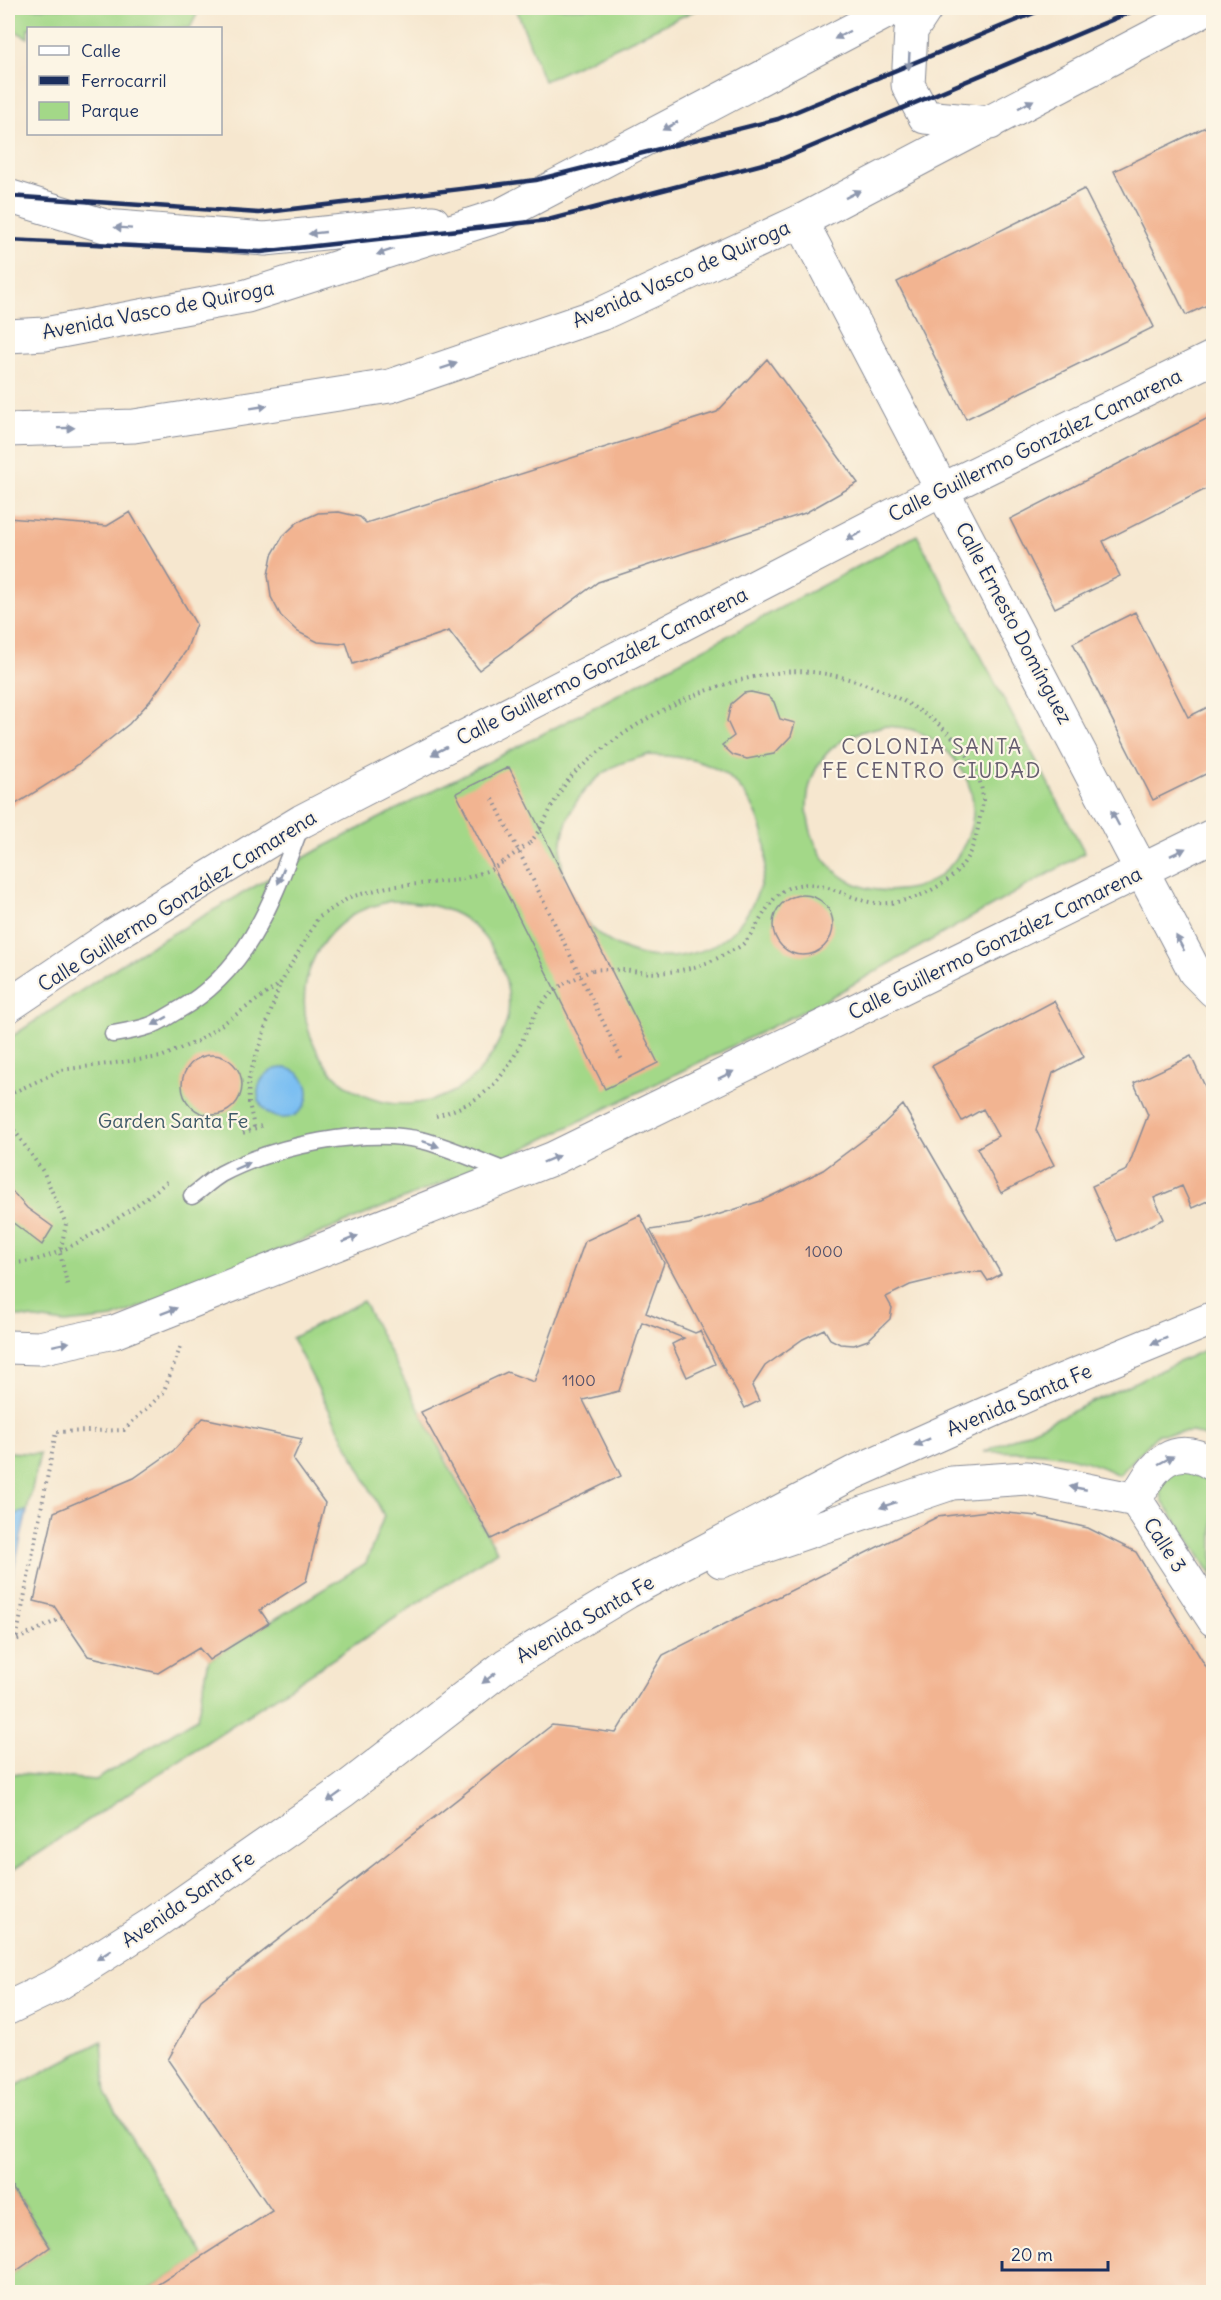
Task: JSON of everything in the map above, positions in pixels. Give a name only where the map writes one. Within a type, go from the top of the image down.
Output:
[{"type":"street","name":"Avenida Vasco de Quiroga","points":[[8,336],[45,334],[247,296],[501,215],[894,8]]},
{"type":"street","points":[[926,8],[911,31],[908,85],[925,117],[990,123]]},
{"type":"street","name":"Avenida Vasco de Quiroga","points":[[8,430],[134,426],[390,386],[601,314],[801,221],[1207,8]]},
{"type":"street","points":[[8,196],[105,226],[265,239],[501,215]]},
{"type":"street","name":"Calle Ernesto Domínguez","points":[[801,221],[944,489],[1195,972],[1214,991]]},
{"type":"street","name":"Calle Guillermo González Camarena","points":[[8,1006],[115,934],[302,821],[944,489],[1214,357]]},
{"type":"street","name":"Calle Guillermo González Camarena","points":[[8,1347],[39,1348],[104,1334],[198,1300],[565,1153],[1214,835]]},
{"type":"street","name":"Avenida Santa Fe","points":[[8,2008],[58,1984],[154,1923],[343,1791],[506,1665],[627,1592],[853,1473],[1034,1392],[1214,1318]]},
{"type":"street","points":[[627,1592],[951,1483],[1027,1478],[1136,1500],[1153,1470],[1171,1456],[1188,1455],[1204,1459],[1214,1465]]},
{"type":"street","name":"Calle 3","points":[[1136,1500],[1214,1620]]},
{"type":"lane","points":[[113,1034],[150,1026],[200,998],[225,972],[253,939],[270,905],[302,821]]},
{"type":"lane","points":[[192,1196],[221,1175],[263,1157],[315,1142],[363,1136],[424,1141],[514,1174]]},
{"type":"path","points":[[490,870],[530,843],[544,826],[550,807],[577,770],[647,718],[677,701],[728,683],[787,671],[845,677],[888,693],[919,710],[963,749],[977,774],[983,800],[978,830],[968,856],[949,880],[927,893],[903,900],[875,903],[812,884],[787,888],[766,911],[745,944],[713,962],[674,971],[642,972],[613,968],[592,970],[564,984]]},
{"type":"path","points":[[493,799],[622,1060]]},
{"type":"path","points":[[254,1127],[249,1103],[248,1080],[280,984]]},
{"type":"path","points":[[8,1095],[12,1127],[44,1173],[66,1224],[60,1253],[69,1288]]},
{"type":"path","points":[[62,1618],[16,1640],[56,1432],[124,1430],[163,1393],[198,1300]]},
{"type":"green space","points":[[8,8],[200,8],[190,27],[27,27],[27,37],[8,27]]},
{"type":"green space","points":[[516,8],[700,8],[544,81]]},
{"type":"green space","name":"Garden Santa Fe","points":[[917,535],[1085,853],[820,1003],[515,1153],[113,1318],[65,1323],[8,1315],[8,1039],[132,957],[316,851],[583,713]],"holes":[[[884,726],[916,731],[943,747],[963,771],[973,801],[973,817],[969,833],[955,860],[941,875],[913,888],[876,890],[846,879],[824,859],[811,832],[807,803],[813,775],[830,750],[858,733]],[[647,755],[655,755],[687,759],[710,766],[737,785],[748,798],[756,814],[765,847],[765,864],[758,893],[738,926],[729,935],[707,949],[694,953],[653,957],[617,946],[589,925],[570,896],[562,862],[565,827],[582,795],[613,767]],[[390,901],[398,901],[429,905],[452,912],[479,931],[498,960],[505,977],[508,994],[508,1010],[500,1039],[478,1073],[458,1089],[446,1095],[432,1100],[392,1103],[358,1092],[331,1071],[313,1041],[305,1008],[308,973],[325,940],[356,913]]]},
{"type":"green space","points":[[363,1301],[456,1480],[497,1551],[8,1873],[8,1773],[96,1780],[197,1718],[209,1660],[366,1563],[384,1516],[292,1338]]},
{"type":"green space","points":[[1213,1346],[1213,1439],[1193,1432],[1158,1434],[1119,1475],[1086,1461],[1053,1454],[984,1452]]},
{"type":"green space","points":[[8,1452],[40,1454],[27,1511],[8,1516]]},
{"type":"green space","points":[[1205,1469],[1213,1503],[1213,1577],[1183,1529],[1163,1503],[1158,1482],[1162,1471]]},
{"type":"green space","points":[[102,2041],[106,2095],[202,2257],[146,2292],[8,2292],[8,2277],[50,2246],[8,2181],[8,2090]]},
{"type":"water","points":[[278,1068],[288,1068],[301,1075],[308,1088],[308,1098],[301,1111],[288,1118],[278,1118],[269,1114],[262,1107],[258,1098],[258,1088],[262,1079],[269,1072]]},
{"type":"water","points":[[27,1511],[8,1595],[8,1516]]},
{"type":"building","points":[[1214,123],[1214,171],[1208,191],[1214,213],[1214,302],[1186,315],[1114,171]]},
{"type":"building","points":[[1084,189],[1154,327],[966,419],[897,282]]},
{"type":"building","points":[[767,359],[858,483],[805,513],[598,582],[479,670],[449,631],[353,664],[346,642],[340,644],[318,642],[298,632],[281,616],[271,597],[268,575],[272,555],[283,536],[298,522],[318,513],[339,512],[360,517],[366,523],[717,412]]},
{"type":"building","points":[[1214,415],[1214,485],[1103,541],[1120,576],[1055,608],[1010,519]]},
{"type":"building","points":[[130,512],[196,624],[186,651],[150,701],[129,724],[72,769],[8,809],[8,518],[107,526]]},
{"type":"building","points":[[1135,612],[1188,717],[1214,704],[1214,770],[1153,800],[1073,643]]},
{"type":"building","points":[[751,692],[768,696],[774,702],[780,719],[795,723],[791,736],[774,754],[747,759],[733,755],[722,745],[734,736],[727,721],[731,704],[744,693]]},
{"type":"building","points":[[509,767],[658,1063],[605,1089],[456,793]]},
{"type":"building","points":[[797,895],[809,895],[820,900],[828,908],[833,925],[831,937],[820,950],[809,955],[797,955],[786,950],[778,942],[773,931],[773,919],[778,908],[786,900]]},
{"type":"building","points":[[1054,1001],[1084,1057],[1053,1073],[1036,1130],[1054,1165],[1001,1193],[977,1148],[998,1136],[983,1109],[962,1121],[932,1066]]},
{"type":"building","points":[[206,1055],[218,1055],[229,1060],[237,1068],[242,1085],[240,1097],[229,1110],[218,1115],[206,1115],[195,1110],[187,1102],[182,1091],[182,1079],[187,1068],[195,1060]]},
{"type":"building","points":[[1191,1056],[1214,1106],[1214,1198],[1192,1208],[1182,1186],[1154,1198],[1164,1219],[1117,1241],[1092,1186],[1127,1170],[1148,1115],[1134,1083]]},
{"type":"building","points":[[903,1105],[1001,1274],[988,1281],[982,1272],[959,1273],[910,1285],[886,1297],[892,1308],[890,1319],[868,1340],[854,1345],[840,1344],[830,1339],[824,1329],[803,1339],[765,1366],[752,1386],[759,1401],[745,1408],[650,1230],[689,1224],[761,1201],[794,1185],[823,1170],[878,1129]]},
{"type":"building","points":[[8,1182],[10,1189],[27,1208],[53,1227],[42,1245],[8,1219]]},
{"type":"building","points":[[640,1215],[664,1263],[646,1313],[695,1333],[700,1331],[715,1364],[687,1377],[672,1344],[684,1338],[642,1322],[619,1391],[583,1400],[621,1476],[491,1539],[421,1412],[507,1372],[534,1382],[585,1241]]},
{"type":"building","points":[[203,1418],[302,1439],[293,1459],[325,1503],[306,1581],[260,1610],[269,1623],[209,1660],[199,1648],[158,1673],[88,1656],[54,1606],[34,1601],[54,1512],[134,1478],[174,1450]]},
{"type":"building","points":[[988,1511],[1037,1516],[1088,1528],[1136,1552],[1214,1680],[1214,2292],[146,2292],[272,2211],[168,2060],[201,2000],[552,1725],[616,1733],[663,1655],[937,1517]]},
{"type":"building","points":[[8,2181],[50,2247],[8,2277]]},
{"type":"railway","points":[[8,196],[259,213],[536,180],[778,119],[1046,8]]},
{"type":"railway","points":[[8,240],[261,252],[548,220],[782,159],[1140,8]]},
{"type":"district","name":"COLONIA SANTA FE CENTRO CIUDAD","points":[[932,759]]}]
